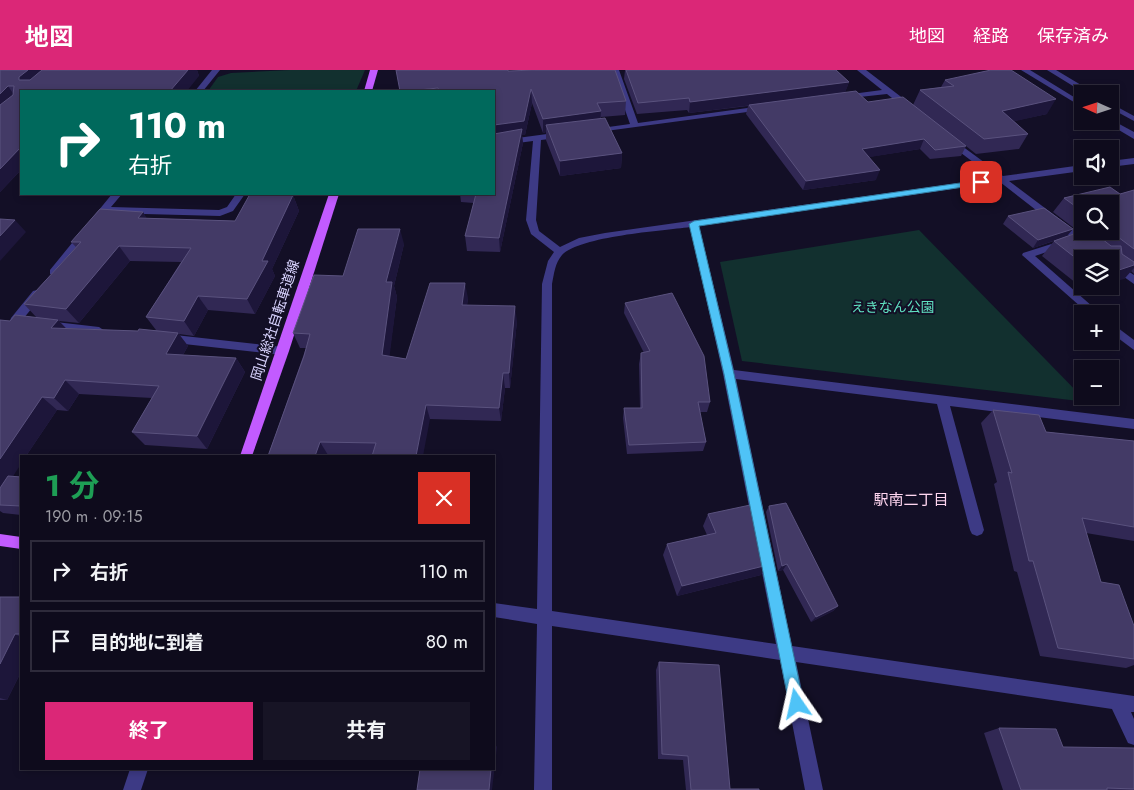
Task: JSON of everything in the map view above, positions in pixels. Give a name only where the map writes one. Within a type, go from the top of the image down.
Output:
[{"type":"main road","points":[[368,90],[374,70]]},
{"type":"main road","name":"岡山総社自転車道線","points":[[246,455],[283,352],[334,195]]},
{"type":"main road","points":[[0,540],[20,543]]},
{"type":"street","points":[[200,90],[216,70]]},
{"type":"street","points":[[615,70],[635,126]]},
{"type":"street","points":[[861,70],[919,115]]},
{"type":"street","points":[[1025,70],[1074,100]]},
{"type":"street","points":[[1051,70],[1077,85]]},
{"type":"street","points":[[830,99],[889,91]]},
{"type":"street","points":[[586,132],[772,107]]},
{"type":"street","points":[[1119,110],[1134,119]]},
{"type":"street","points":[[1119,127],[1134,136]]},
{"type":"street","points":[[941,133],[1074,235]]},
{"type":"street","points":[[495,143],[576,134]]},
{"type":"street","points":[[537,138],[531,220],[534,232],[560,251]]},
{"type":"street","points":[[1119,163],[1134,161]]},
{"type":"street","points":[[543,790],[547,284],[548,269],[552,258],[560,251],[587,240],[1074,169]]},
{"type":"street","points":[[25,322],[116,195]]},
{"type":"street","points":[[104,210],[220,212],[230,209],[239,195]]},
{"type":"street","points":[[694,224],[729,374],[814,790]]},
{"type":"street","points":[[1074,239],[1027,255],[1085,305]]},
{"type":"street","points":[[1081,240],[1094,250]]},
{"type":"street","points":[[1119,269],[1134,280]]},
{"type":"street","points":[[0,320],[114,332]]},
{"type":"street","points":[[1119,334],[1134,346]]},
{"type":"street","points":[[154,337],[283,352]]},
{"type":"street","points":[[729,374],[1134,424]]},
{"type":"street","points":[[942,400],[977,530]]},
{"type":"street","points":[[495,610],[1134,704]]},
{"type":"street","points":[[1117,701],[1134,737]]},
{"type":"street","points":[[132,790],[139,770]]},
{"type":"green space","points":[[290,70],[365,70],[356,90],[209,90],[218,77],[231,73]]},
{"type":"green space","name":"えきなん公園","points":[[919,230],[1074,389],[1074,400],[742,361],[720,262]]},
{"type":"building","points":[[0,70],[28,70],[19,77],[19,80],[30,80],[42,70],[188,70],[171,90],[20,90],[20,148],[0,169],[0,105],[13,95],[14,86],[8,86],[0,94]]},
{"type":"building","points":[[396,70],[615,70],[626,101],[597,103],[601,111],[543,119],[531,89],[524,121],[495,125],[495,90],[439,90],[438,88],[400,90]]},
{"type":"building","points":[[626,70],[836,70],[849,82],[690,102],[689,98],[638,103]]},
{"type":"building","points":[[991,70],[1011,70],[1056,99],[1002,111],[1028,134],[984,139],[920,90],[954,86],[945,80]]},
{"type":"building","points":[[856,91],[868,102],[903,97],[966,146],[935,150],[924,139],[862,149],[880,170],[806,181],[749,105]]},
{"type":"building","points":[[605,118],[622,153],[560,161],[546,125]]},
{"type":"building","points":[[522,129],[499,238],[465,236],[476,195],[495,195],[495,134]]},
{"type":"building","points":[[1110,187],[1120,194],[1134,190],[1134,249],[1119,238],[1119,195],[1077,195]]},
{"type":"building","points":[[249,195],[293,195],[262,261],[268,261],[247,299],[198,296],[184,321],[146,317],[191,248],[119,246],[66,309],[24,304],[81,242],[71,242],[100,209],[143,212],[138,218],[235,221]]},
{"type":"building","points":[[1074,196],[1074,205],[1064,198]]},
{"type":"building","points":[[1044,208],[1073,229],[1038,240],[1008,216]]},
{"type":"building","points":[[0,219],[15,220],[0,236]]},
{"type":"building","points":[[358,229],[400,229],[386,282],[392,282],[382,355],[406,359],[430,283],[465,283],[462,305],[515,306],[509,373],[503,373],[499,408],[426,405],[416,455],[372,455],[376,443],[320,442],[315,455],[268,455],[310,334],[293,333],[314,275],[343,276]]},
{"type":"building","points":[[1074,234],[1074,240],[1103,240],[1111,246],[1121,246],[1122,254],[1134,262],[1134,265],[1119,270],[1119,250],[1074,250],[1074,257],[1054,241]]},
{"type":"building","points":[[672,293],[704,356],[710,402],[698,402],[706,442],[629,445],[624,408],[642,408],[641,353],[650,351],[625,303]]},
{"type":"building","points":[[15,315],[58,320],[51,328],[138,331],[139,329],[178,333],[166,354],[236,358],[197,436],[132,432],[159,386],[65,380],[54,398],[42,397],[0,459],[0,320],[10,321]]},
{"type":"building","points":[[993,410],[1039,415],[1046,432],[1134,441],[1134,527],[1082,518],[1101,582],[1119,585],[1134,626],[1134,659],[1058,648],[1033,561],[1029,561],[1008,472],[1012,473]]},
{"type":"building","points":[[8,476],[20,477],[20,506],[0,505],[0,488]]},
{"type":"building","points":[[786,503],[838,606],[816,617],[787,564],[782,566],[769,506]]},
{"type":"building","points":[[755,504],[768,565],[682,586],[667,544],[716,533],[708,514]]},
{"type":"building","points":[[0,597],[20,597],[20,634],[15,634],[0,664]]},
{"type":"building","points":[[659,662],[719,665],[730,789],[759,790],[691,790],[688,756],[662,754]]},
{"type":"building","points":[[999,728],[1056,729],[1063,747],[1134,748],[1134,789],[1021,790]]},
{"type":"building","points":[[420,770],[491,770],[489,790],[417,790]]},
{"type":"district","name":"駅南二丁目","points":[[911,500]]},
{"type":"route","points":[[797,704],[729,374],[694,224],[981,182]]}]
